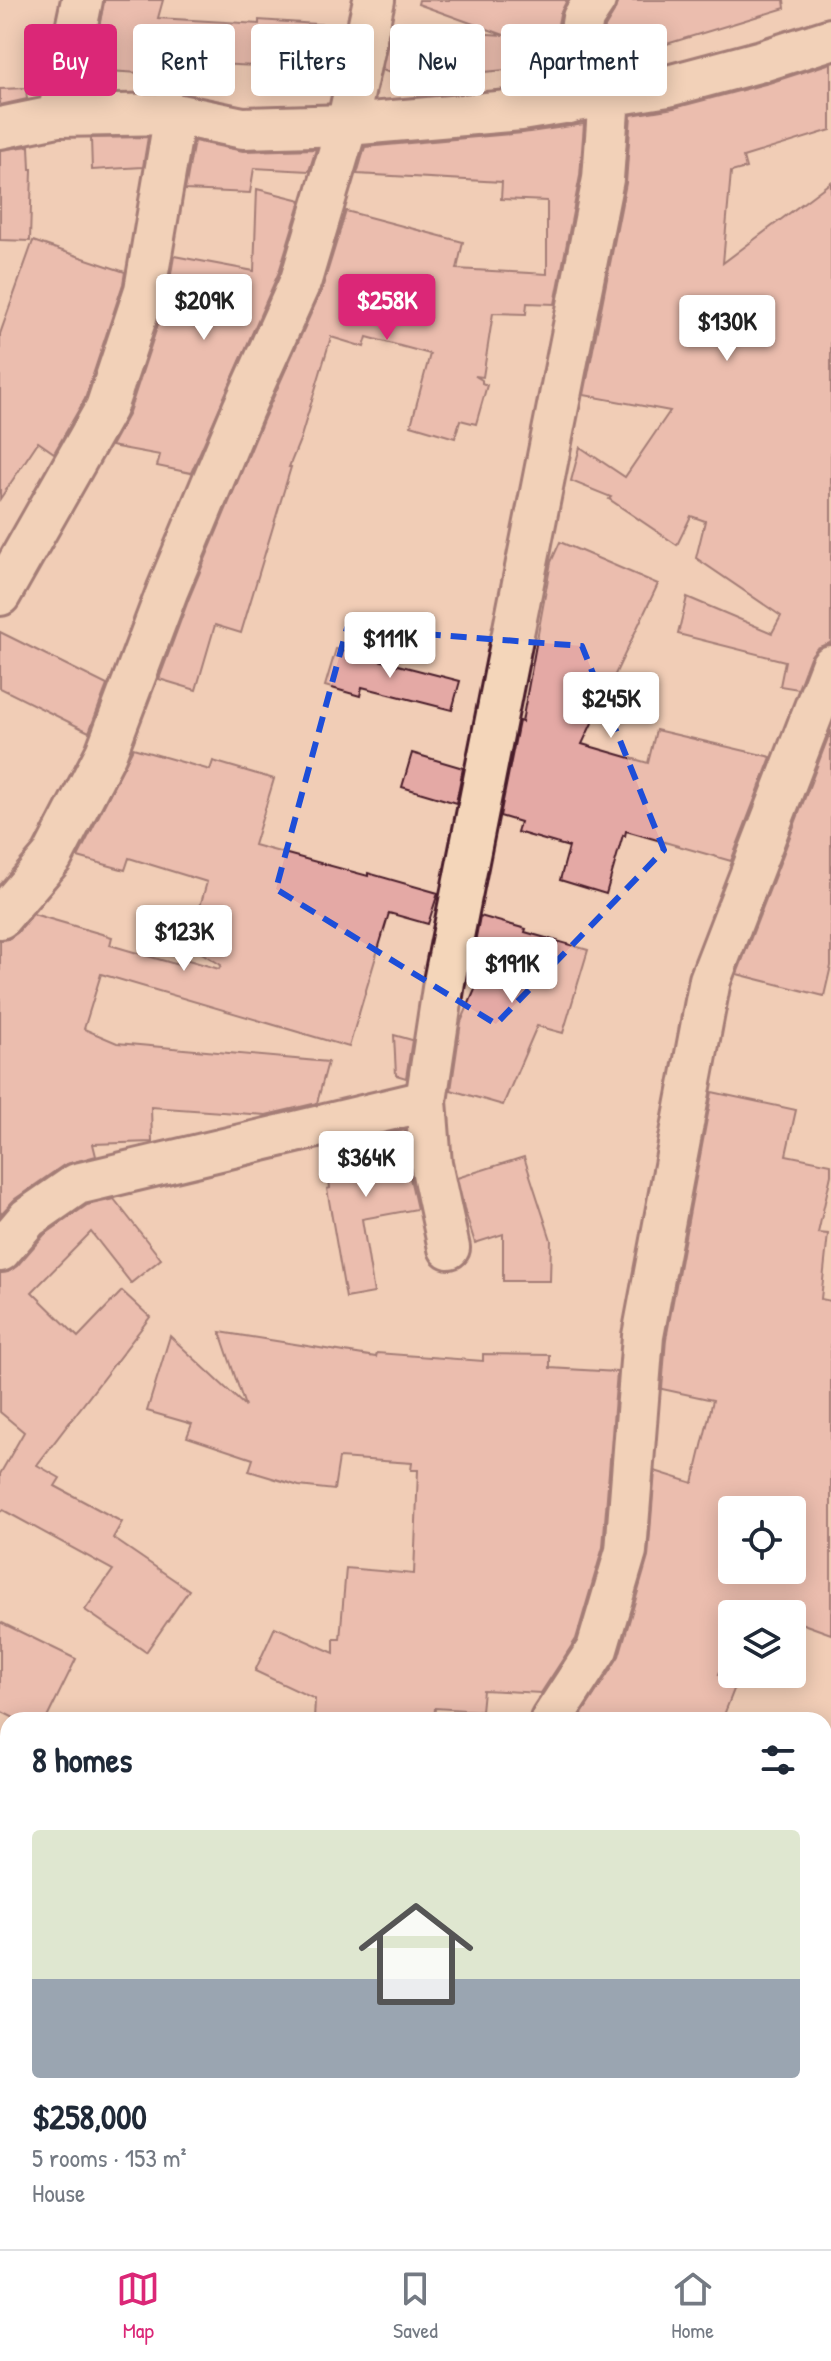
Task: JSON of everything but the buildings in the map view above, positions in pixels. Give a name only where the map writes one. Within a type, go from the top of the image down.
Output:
[{"type":"street","points":[[58,116],[82,0]]},
{"type":"street","points":[[0,918],[52,857],[106,753],[173,575],[301,280],[347,125],[374,0]]},
{"type":"street","points":[[569,103],[583,18],[595,0]]},
{"type":"street","points":[[667,86],[831,39]]},
{"type":"street","points":[[0,128],[58,116],[175,114],[243,128],[347,125],[507,111],[609,96],[603,179],[444,982],[426,1101],[431,1164],[449,1248]]},
{"type":"street","points":[[0,595],[106,408],[145,290],[175,114]]},
{"type":"street","points":[[556,1712],[597,1649],[626,1551],[643,1336],[710,980],[831,666]]},
{"type":"street","points":[[0,1251],[28,1218],[77,1184],[426,1101]]},
{"type":"highlighted area","points":[[347,628],[582,646],[664,850],[496,1024],[276,889]]}]
